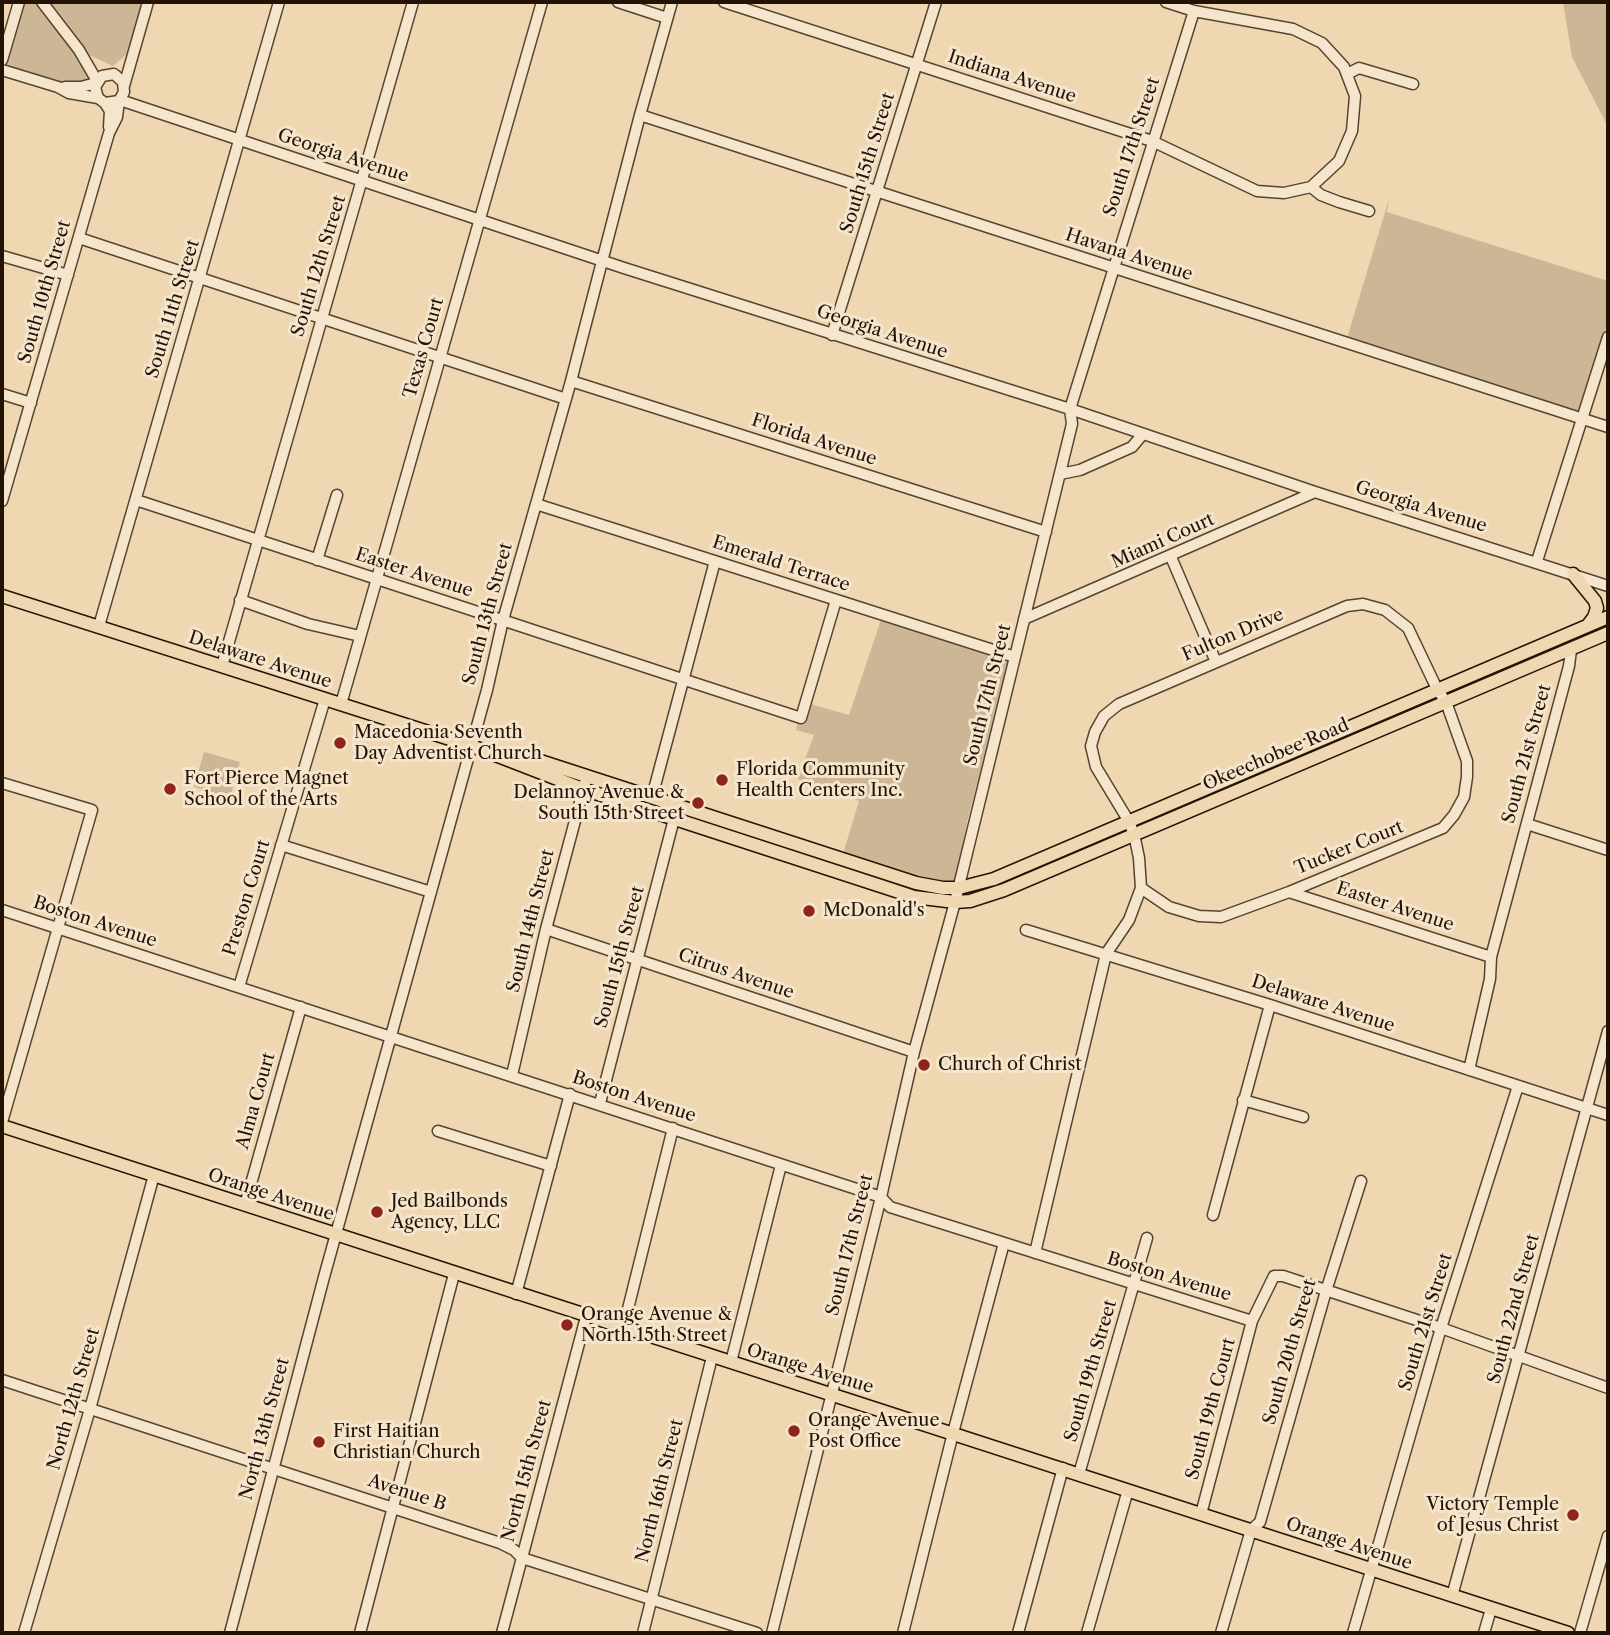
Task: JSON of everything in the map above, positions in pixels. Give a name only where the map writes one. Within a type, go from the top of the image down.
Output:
[{"type":"main road","points":[[1573,574],[1595,601],[1597,608],[1588,625]]},
{"type":"main road","name":"Delaware Avenue","points":[[2,596],[507,758],[537,760],[674,820],[914,897],[956,902]]},
{"type":"main road","name":"Okeechobee Road","points":[[959,888],[995,879],[1608,617]]},
{"type":"main road","name":"Okeechobee Road","points":[[956,902],[970,901],[1004,890],[1608,633]]},
{"type":"main road","name":"Delaware Avenue","points":[[585,782],[652,797],[916,883],[959,888]]},
{"type":"main road","name":"Orange Avenue","points":[[2,1124],[586,1317],[831,1393],[1567,1633]]},
{"type":"street","points":[[2,60],[19,2]]},
{"type":"street","points":[[42,2],[79,50],[96,82],[95,91],[102,100]]},
{"type":"street","name":"South 10th Street","points":[[2,501],[109,133],[117,117],[148,2]]},
{"type":"street","name":"South 11th Street","points":[[99,626],[279,2]]},
{"type":"street","name":"South 12th Street","points":[[222,666],[413,2]]},
{"type":"street","name":"Texas Court","points":[[341,704],[438,357],[542,2]]},
{"type":"street","points":[[618,2],[667,18]]},
{"type":"street","name":"South 13th Street","points":[[336,1234],[472,746],[503,620],[571,381],[672,2]]},
{"type":"street","name":"Indiana Avenue","points":[[724,2],[1152,141],[1257,191],[1284,192],[1311,187]]},
{"type":"street","name":"South 15th Street","points":[[832,335],[936,2]]},
{"type":"street","points":[[1166,2],[1194,11],[1293,29],[1322,43],[1344,67],[1355,96],[1352,131],[1339,160],[1311,187],[1321,195],[1369,211]]},
{"type":"street","name":"South 17th Street","points":[[772,1633],[881,1197],[914,1052],[956,902],[1072,424],[1070,409],[1194,11]]},
{"type":"street","points":[[2,70],[58,87],[69,93],[102,100],[122,95],[121,79],[79,50]]},
{"type":"street","name":"South 10th Street","points":[[112,74],[135,50]]},
{"type":"street","points":[[1347,74],[1359,68],[1413,84]]},
{"type":"street","points":[[58,87],[86,87],[102,76],[112,74]]},
{"type":"street","name":"Georgia Avenue","points":[[122,95],[146,109],[240,142],[832,335],[1070,409],[1315,492],[1537,561],[1608,586]]},
{"type":"street","name":"South 10th Street","points":[[102,100],[110,111],[109,133]]},
{"type":"street","name":"Havana Avenue","points":[[640,115],[1608,427]]},
{"type":"street","points":[[79,238],[566,399]]},
{"type":"street","points":[[2,256],[68,275]]},
{"type":"street","points":[[1537,561],[1608,337]]},
{"type":"street","name":"Florida Avenue","points":[[571,381],[1046,532]]},
{"type":"street","points":[[2,394],[31,403]]},
{"type":"street","points":[[1060,474],[1080,470],[1132,447],[1142,435]]},
{"type":"street","name":"Miami Court","points":[[1024,620],[1315,492]]},
{"type":"street","points":[[317,560],[337,495]]},
{"type":"street","name":"Easter Avenue","points":[[136,500],[801,718],[836,600]]},
{"type":"street","name":"Emerald Terrace","points":[[536,503],[1015,657]]},
{"type":"street","points":[[1171,557],[1216,662]]},
{"type":"street","points":[[652,797],[715,561]]},
{"type":"street","points":[[240,600],[308,624],[360,636]]},
{"type":"street","name":"Fulton Drive","points":[[1141,888],[1134,834],[1096,767],[1091,746],[1104,716],[1119,704],[1347,606],[1363,604],[1385,610],[1408,628],[1446,702]]},
{"type":"street","name":"South 21st Street","points":[[1469,1070],[1490,979],[1490,957],[1569,666],[1571,650]]},
{"type":"street","name":"Preston Court","points":[[239,987],[325,699]]},
{"type":"street","name":"Tucker Court","points":[[1141,888],[1168,907],[1199,916],[1221,917],[1443,828],[1464,797],[1467,777],[1467,761],[1446,702]]},
{"type":"street","name":"South 14th Street","points":[[512,1075],[546,929],[585,782]]},
{"type":"street","points":[[2,783],[92,810],[2,1124]]},
{"type":"street","name":"South 15th Street","points":[[600,1104],[674,820]]},
{"type":"street","points":[[1527,824],[1608,850]]},
{"type":"street","points":[[281,845],[431,892]]},
{"type":"street","points":[[1035,1253],[1107,954],[1129,920],[1141,888]]},
{"type":"street","name":"Easter Avenue","points":[[1289,892],[1490,957]]},
{"type":"street","name":"Boston Avenue","points":[[2,910],[881,1197],[890,1207],[1252,1321]]},
{"type":"street","name":"Citrus Avenue","points":[[546,929],[914,1052]]},
{"type":"street","name":"Delaware Avenue","points":[[1026,930],[1270,1005],[1608,1115]]},
{"type":"street","points":[[1213,1215],[1270,1005]]},
{"type":"street","name":"Alma Court","points":[[245,1205],[301,1007]]},
{"type":"street","name":"South 22nd Street","points":[[1452,1596],[1608,1031]]},
{"type":"street","name":"South 21st Street","points":[[1353,1633],[1441,1328],[1518,1086]]},
{"type":"street","points":[[516,1294],[570,1094]]},
{"type":"street","points":[[1243,1100],[1303,1116]]},
{"type":"street","points":[[623,1329],[673,1128]]},
{"type":"street","points":[[438,1131],[551,1166]]},
{"type":"street","points":[[731,1363],[781,1165]]},
{"type":"street","name":"North 12th Street","points":[[24,1633],[90,1409],[154,1175]]},
{"type":"street","name":"South 20th Street","points":[[1221,1633],[1251,1530],[1260,1522],[1326,1290],[1361,1181]]},
{"type":"street","name":"North 13th Street","points":[[230,1633],[336,1234]]},
{"type":"street","name":"South 19th Street","points":[[1079,1474],[1147,1238]]},
{"type":"street","points":[[903,1633],[1004,1243]]},
{"type":"street","points":[[360,1633],[454,1274]]},
{"type":"street","name":"South 19th Court","points":[[1201,1514],[1252,1321],[1274,1276],[1283,1276],[1326,1290]]},
{"type":"street","points":[[1326,1290],[1608,1388]]},
{"type":"street","name":"North 15th Street","points":[[502,1633],[586,1317]]},
{"type":"street","name":"North 16th Street","points":[[643,1633],[712,1357]]},
{"type":"street","name":"Avenue B","points":[[2,1380],[392,1506],[500,1543],[514,1549],[522,1558],[757,1633]]},
{"type":"street","points":[[1018,1633],[1063,1468]]},
{"type":"street","points":[[1087,1633],[1128,1490]]},
{"type":"street","points":[[1580,1633],[1608,1536]]},
{"type":"street","points":[[1484,1633],[1491,1609]]},
{"type":"shaded area","points":[[23,2],[36,2],[77,55],[92,81],[60,83],[5,65]]},
{"type":"shaded area","points":[[47,2],[144,2],[129,52],[113,66],[89,55]]},
{"type":"shaded area","points":[[1563,2],[1608,2],[1608,127],[1572,57]]},
{"type":"shaded area","points":[[1389,199],[1387,212],[1608,281],[1608,322],[1580,412],[1347,338]]},
{"type":"shaded area","points":[[881,620],[1010,661],[968,818],[956,877],[952,883],[917,879],[843,854],[859,801],[798,779],[814,735],[796,730],[798,722],[804,723],[810,704],[849,715]]},
{"type":"shaded area","points":[[204,752],[240,762],[230,798],[194,787]]},
{"type":"place","name":"Macedonia Seventh Day Adventist Church","points":[[340,743]]},
{"type":"place","name":"Florida Community Health Centers Inc.","points":[[722,780]]},
{"type":"place","name":"Fort Pierce Magnet School of the Arts","points":[[170,789]]},
{"type":"place","name":"Delannoy Avenue & South 15th Street","points":[[698,803]]},
{"type":"place","name":"McDonald's","points":[[809,911]]},
{"type":"place","name":"Church of Christ","points":[[924,1065]]},
{"type":"place","name":"Jed Bailbonds Agency, LLC","points":[[377,1212]]},
{"type":"place","name":"Orange Avenue & North 15th Street","points":[[567,1325]]},
{"type":"place","name":"Orange Avenue Post Office","points":[[794,1431]]},
{"type":"place","name":"First Haitian Christian Church","points":[[319,1442]]},
{"type":"place","name":"Victory Temple of Jesus Christ","points":[[1573,1515]]}]
